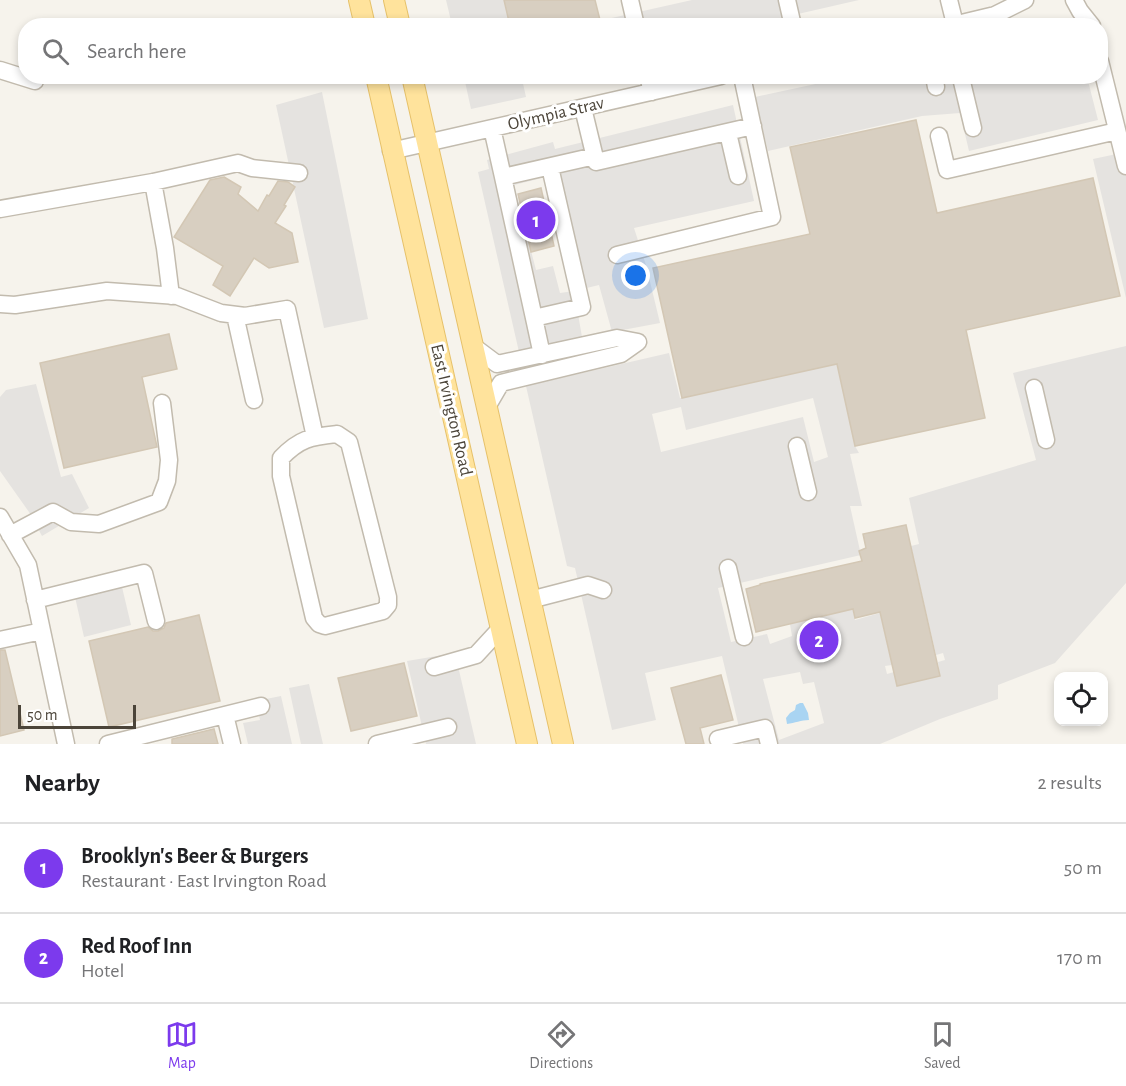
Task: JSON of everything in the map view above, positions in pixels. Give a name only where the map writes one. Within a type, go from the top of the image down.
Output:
[{"type":"main road","points":[[359,0],[363,18]]},
{"type":"main road","points":[[394,0],[398,18]]},
{"type":"main road","name":"East Irvington Road","points":[[377,84],[527,744]]},
{"type":"main road","name":"East Irvington Road","points":[[414,84],[563,744]]},
{"type":"street","points":[[630,0],[634,18]]},
{"type":"street","points":[[787,0],[791,18]]},
{"type":"street","points":[[950,0],[951,18]]},
{"type":"street","points":[[982,18],[995,15],[1025,0]]},
{"type":"street","points":[[1074,0],[1086,18]]},
{"type":"street","points":[[0,70],[18,76]]},
{"type":"street","name":"Olympia Strav","points":[[391,151],[584,108],[650,84]]},
{"type":"street","points":[[617,255],[772,217],[744,84]]},
{"type":"street","points":[[962,84],[973,128]]},
{"type":"street","points":[[1107,84],[1126,166]]},
{"type":"street","points":[[584,108],[596,162],[753,126]]},
{"type":"street","points":[[492,128],[542,354]]},
{"type":"street","points":[[939,136],[947,170],[1118,131]]},
{"type":"street","points":[[728,133],[738,176]]},
{"type":"street","points":[[503,177],[595,156]]},
{"type":"street","points":[[0,209],[153,182],[238,164],[252,168],[299,173]]},
{"type":"street","points":[[534,318],[582,307],[550,166]]},
{"type":"street","points":[[153,182],[171,296]]},
{"type":"street","points":[[0,304],[15,305],[107,291],[177,296],[221,313],[235,315],[245,316],[286,309],[315,436]]},
{"type":"street","points":[[235,315],[254,400]]},
{"type":"street","points":[[473,346],[497,364],[617,338],[638,342],[621,354],[501,383],[487,407]]},
{"type":"street","points":[[1034,388],[1046,440]]},
{"type":"street","points":[[10,535],[53,512],[71,522],[99,524],[159,502],[167,480],[169,460],[162,403]]},
{"type":"street","points":[[338,434],[349,442],[388,597],[388,606],[383,611],[325,626],[319,624],[314,618],[281,476],[281,458],[293,445],[315,436],[338,434]]},
{"type":"street","points":[[797,446],[808,492]]},
{"type":"street","points":[[0,517],[28,565],[66,744]]},
{"type":"street","points":[[728,568],[744,637]]},
{"type":"street","points":[[35,600],[144,573],[156,621]]},
{"type":"street","points":[[530,600],[588,585],[603,590]]},
{"type":"street","points":[[434,667],[476,655],[500,629]]},
{"type":"street","points":[[0,640],[42,631]]},
{"type":"street","points":[[108,744],[261,706]]},
{"type":"street","points":[[225,715],[232,744]]},
{"type":"street","points":[[377,744],[448,727]]},
{"type":"street","points":[[718,739],[765,728],[769,744]]},
{"type":"shaded area","points":[[446,0],[504,0],[508,18],[450,18]]},
{"type":"shaded area","points":[[692,0],[859,0],[781,18],[612,18]]},
{"type":"shaded area","points":[[466,84],[523,84],[526,97],[471,109]]},
{"type":"shaded area","points":[[815,84],[1089,84],[1098,120],[969,151],[960,113],[922,116],[768,151],[755,97]]},
{"type":"shaded area","points":[[322,92],[368,319],[324,328],[276,105]]},
{"type":"shaded area","points":[[733,105],[754,201],[634,228],[646,265],[660,323],[612,332],[599,285],[574,291],[582,337],[519,352],[478,172],[489,169],[487,160],[553,142],[555,149]],"holes":[[[546,177],[574,291],[560,293],[553,266],[536,270],[514,185]]]},
{"type":"shaded area","points":[[1126,152],[1126,298],[1093,159]]},
{"type":"shaded area","points":[[1126,346],[1126,583],[1055,663],[998,685],[998,699],[940,719],[880,744],[743,744],[722,656],[645,673],[656,720],[612,730],[575,568],[567,566],[526,386],[669,353],[680,398],[837,364],[855,446],[859,453],[850,454],[862,506],[850,506],[861,555],[718,588],[731,642],[767,634],[770,644],[792,636],[790,624],[853,609],[855,620],[880,613],[892,665],[885,666],[887,674],[894,672],[897,686],[940,676],[938,662],[945,660],[943,653],[936,655],[911,546],[919,544],[909,498],[1036,460],[1013,373]],"holes":[[[813,398],[828,457],[814,462],[803,417],[661,452],[652,414],[681,407],[686,430]],[[800,672],[803,684],[814,682],[824,723],[779,740],[763,679]]]},
{"type":"shaded area","points":[[36,384],[61,477],[72,474],[89,508],[42,536],[29,512],[0,471],[0,397],[6,390]]},
{"type":"shaded area","points":[[122,587],[131,625],[84,637],[75,597]]},
{"type":"shaded area","points":[[455,653],[476,744],[426,744],[407,661]]},
{"type":"shaded area","points":[[309,684],[323,744],[301,744],[289,688]]},
{"type":"shaded area","points":[[281,696],[292,744],[248,744],[243,723],[260,720],[256,701]]},
{"type":"water","points":[[800,703],[803,703],[809,720],[787,724],[786,718]]},
{"type":"building","points":[[504,0],[595,0],[600,18],[508,18]]},
{"type":"building","points":[[916,120],[937,213],[1093,178],[1120,296],[966,330],[985,418],[855,446],[837,364],[682,398],[653,268],[810,234],[790,147]]},
{"type":"building","points":[[224,177],[241,187],[238,194],[258,211],[278,181],[288,182],[295,187],[275,223],[292,233],[298,262],[269,268],[254,258],[230,296],[213,285],[223,266],[174,237],[210,180]]},
{"type":"building","points":[[541,188],[554,246],[531,252],[518,194]]},
{"type":"building","points":[[169,334],[177,369],[142,377],[157,447],[64,468],[40,363]]},
{"type":"building","points":[[906,525],[940,676],[897,686],[880,612],[855,618],[853,609],[756,632],[746,589],[862,561],[859,551],[866,548],[863,534]]},
{"type":"building","points":[[199,615],[220,701],[109,727],[89,641],[148,627],[153,631],[158,631],[164,628],[166,623]]},
{"type":"building","points":[[0,650],[5,650],[24,730],[0,736]]},
{"type":"building","points":[[404,663],[417,716],[351,731],[338,678]]},
{"type":"building","points":[[721,675],[733,720],[700,728],[704,744],[686,744],[671,688]]},
{"type":"building","points":[[214,729],[218,744],[172,744],[172,739]]},
{"type":"place","name":"Brooklyn's Beer & Burgers","points":[[536,220]]},
{"type":"place","name":"Red Roof Inn","points":[[819,640]]}]
